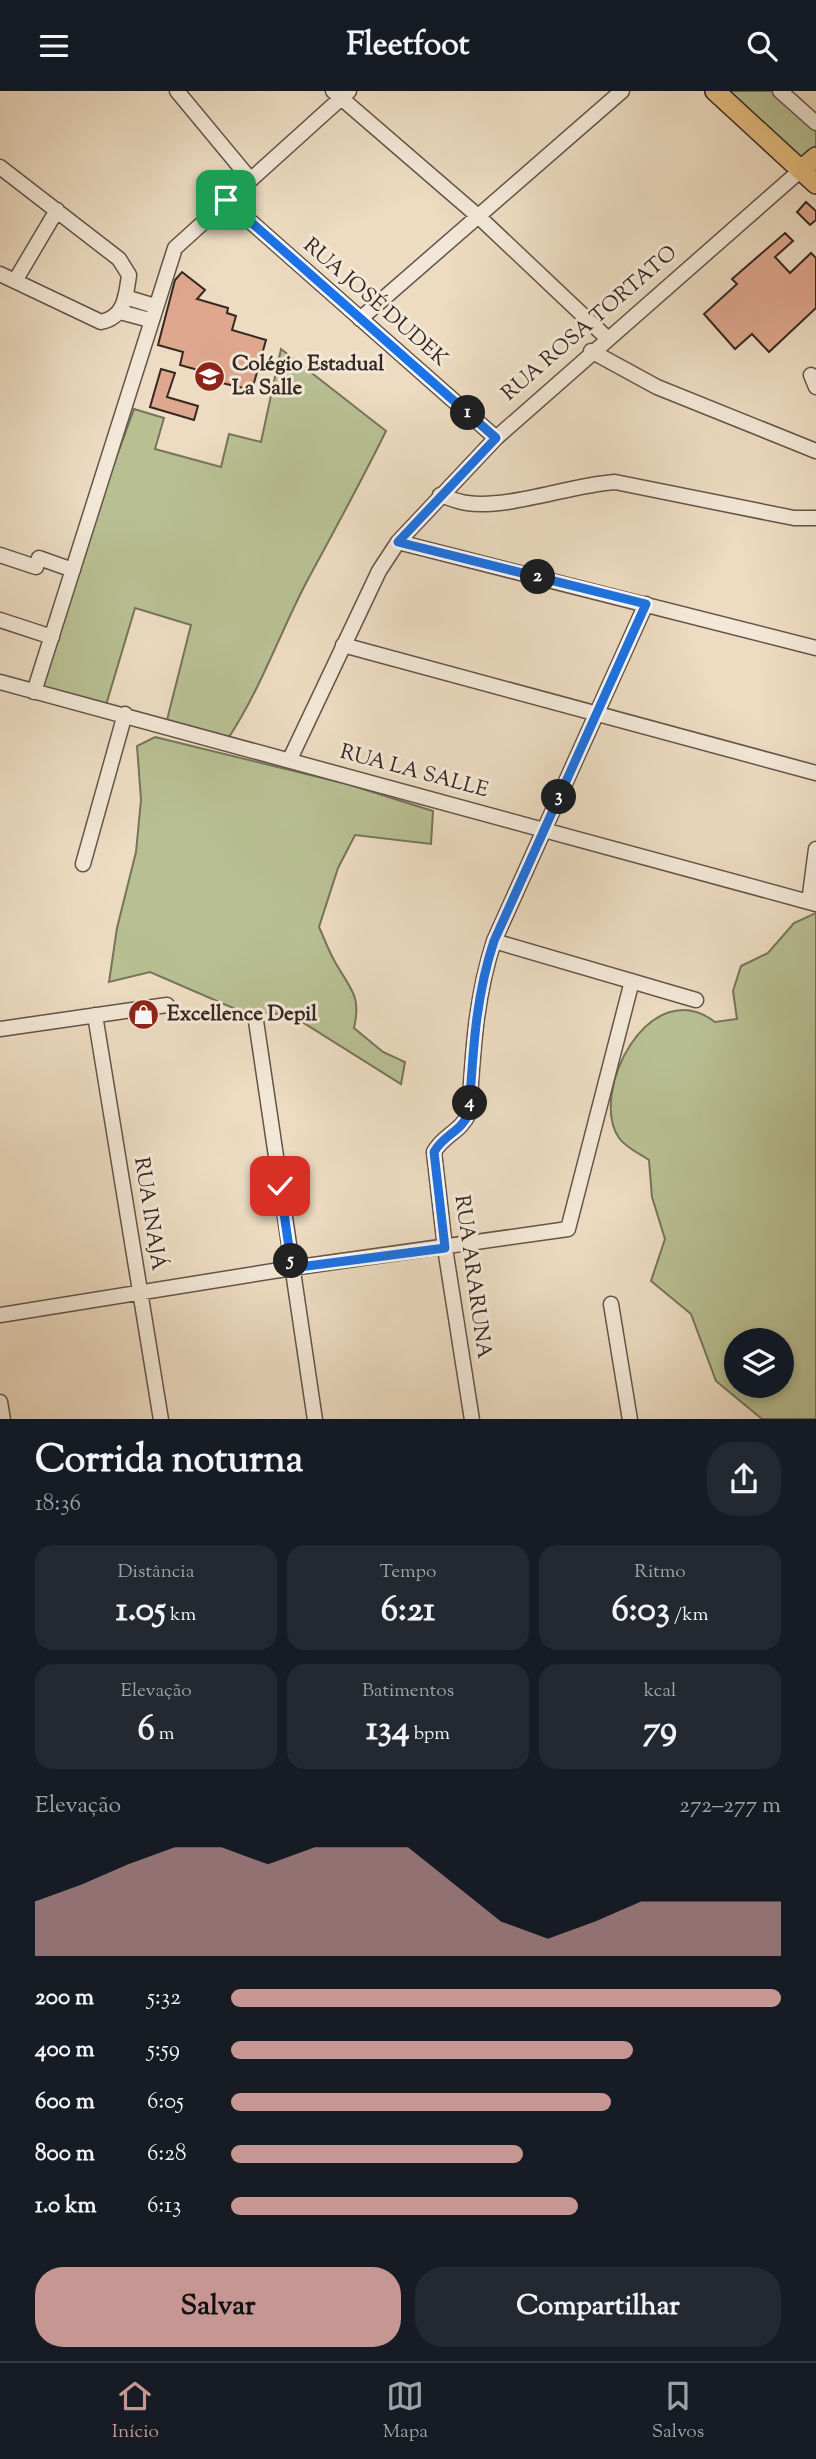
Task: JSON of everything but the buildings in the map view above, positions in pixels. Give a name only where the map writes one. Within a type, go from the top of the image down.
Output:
[{"type":"main road","points":[[715,91],[809,163],[816,184]]},
{"type":"street","points":[[177,91],[250,179]]},
{"type":"street","points":[[360,319],[622,91]]},
{"type":"street","points":[[780,91],[816,123]]},
{"type":"street","points":[[792,91],[816,111]]},
{"type":"street","points":[[34,692],[175,248],[341,93],[479,217],[607,338]]},
{"type":"street","name":"RUA ROSA TORTATO","points":[[290,759],[379,571],[398,542],[496,438],[591,351],[809,163]]},
{"type":"street","points":[[0,187],[4,170],[119,259],[129,275],[120,312],[113,319],[101,321],[0,274]]},
{"type":"street","name":"RUA JOSÉ DUDEK","points":[[226,200],[496,438]]},
{"type":"street","points":[[15,281],[57,210]]},
{"type":"street","points":[[125,297],[155,306]]},
{"type":"street","points":[[120,312],[150,320]]},
{"type":"street","points":[[591,351],[657,387],[816,451]]},
{"type":"street","points":[[440,495],[467,503],[500,502],[585,485],[615,482],[794,518],[816,518]]},
{"type":"street","points":[[398,542],[816,648]]},
{"type":"street","points":[[0,555],[36,567],[39,558],[73,570]]},
{"type":"street","points":[[646,604],[494,941],[696,1000]]},
{"type":"street","points":[[0,620],[52,636]]},
{"type":"street","points":[[343,645],[816,773]]},
{"type":"street","name":"RUA LA SALLE","points":[[0,682],[813,903]]},
{"type":"street","points":[[83,864],[125,714]]},
{"type":"street","points":[[813,903],[816,849]]},
{"type":"street","name":"RUA ARARUNA","points":[[472,1419],[445,1248],[434,1152],[440,1142],[463,1127],[469,1113],[475,1017],[481,982],[494,941]]},
{"type":"street","points":[[0,1315],[292,1268],[568,1229],[632,981]]},
{"type":"street","points":[[0,1029],[167,1005]]},
{"type":"street","name":"RUA INAJÁ","points":[[95,1015],[161,1419]]},
{"type":"street","points":[[256,1021],[315,1419]]},
{"type":"street","points":[[611,1304],[630,1419]]},
{"type":"street","points":[[0,1402],[3,1419]]},
{"type":"green space","points":[[727,91],[773,91],[816,130],[816,147],[802,159]]},
{"type":"green space","points":[[281,349],[386,431],[306,583],[251,700],[229,737],[167,720],[191,625],[135,608],[106,705],[42,686],[92,524],[134,409],[164,418],[155,449],[221,467],[229,434],[261,442]]},
{"type":"green space","points":[[155,737],[347,784],[433,811],[431,844],[355,835],[338,868],[319,927],[332,958],[354,995],[354,1028],[383,1052],[405,1062],[401,1084],[291,1015],[240,1011],[150,972],[109,982],[117,928],[136,852],[141,800],[137,746]]},
{"type":"green space","points":[[816,913],[816,1419],[762,1419],[737,1398],[794,1398],[794,1328],[724,1328],[724,1388],[716,1381],[691,1314],[651,1281],[665,1239],[652,1197],[649,1160],[619,1138],[612,1118],[612,1093],[619,1068],[631,1044],[648,1025],[668,1013],[691,1011],[715,1022],[737,1019],[733,991],[741,966],[768,953],[794,923]]},
{"type":"place","name":"Colégio Estadual La Salle","points":[[209,377]]},
{"type":"place","name":"Excellence Depil","points":[[144,1015]]},
{"type":"route","points":[[226,200],[496,438],[398,542],[646,604],[494,941],[481,982],[475,1017],[469,1113],[463,1127],[440,1142],[434,1152],[445,1248],[292,1268],[280,1186]]}]
